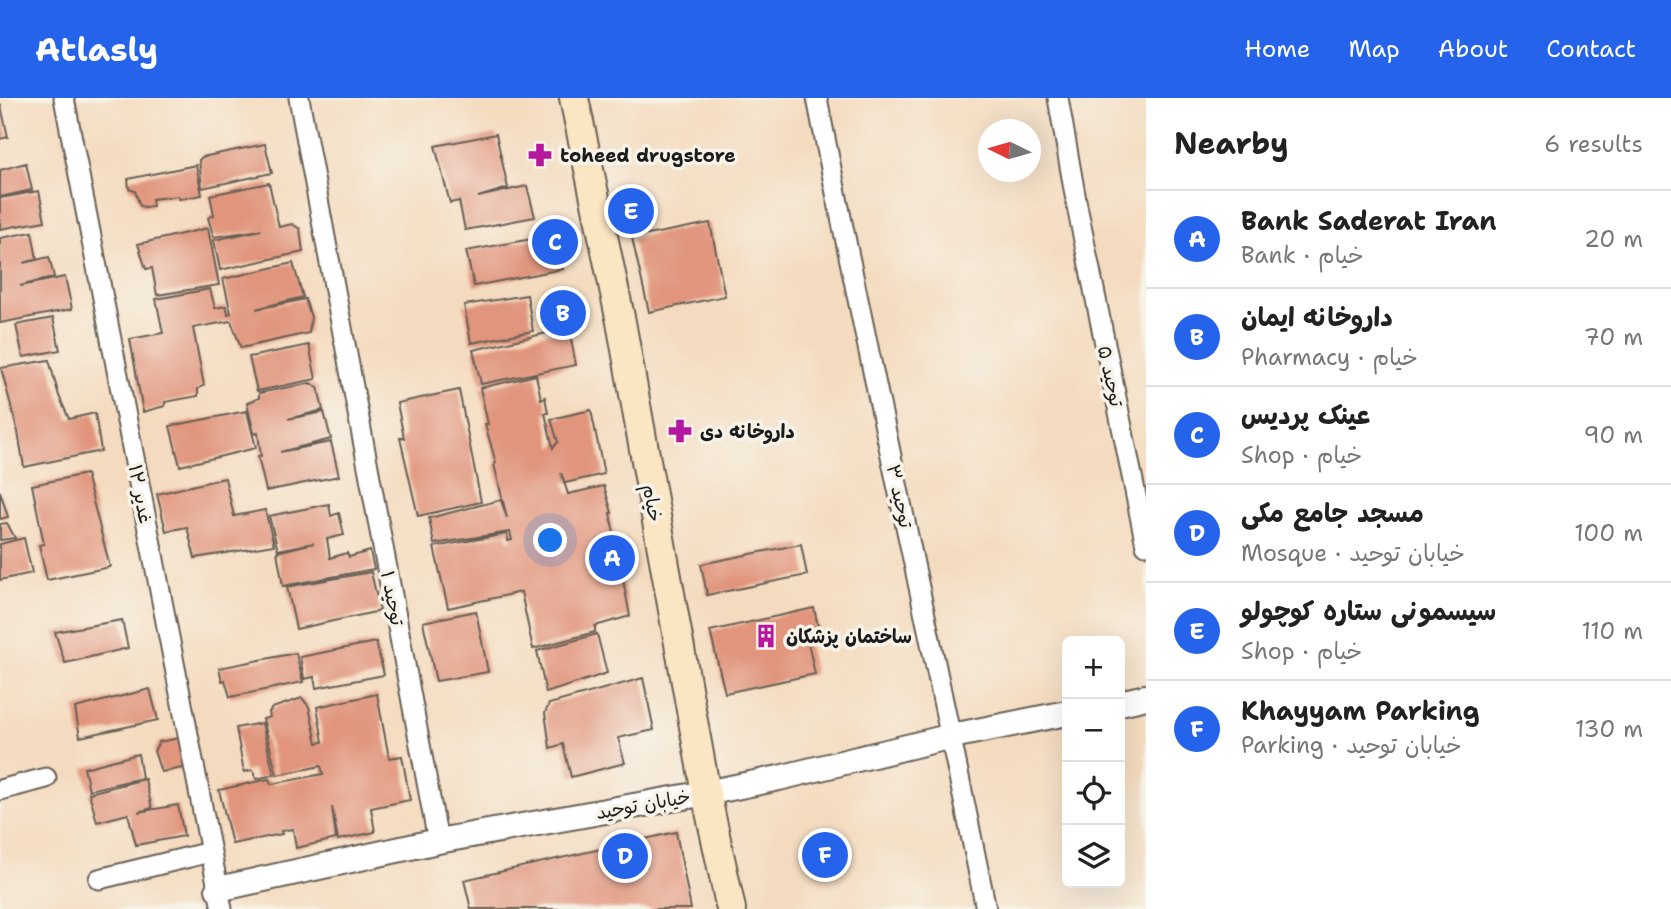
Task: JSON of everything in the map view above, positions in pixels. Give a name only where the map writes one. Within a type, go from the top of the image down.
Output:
[{"type":"main road","name":"خیام","points":[[574,98],[621,322],[706,793],[731,909]]},
{"type":"street","name":"غدیر ۱۲","points":[[64,98],[220,899]]},
{"type":"street","name":"توحید ۱","points":[[299,98],[438,841]]},
{"type":"street","name":"توحید ۳","points":[[817,98],[986,909]]},
{"type":"street","name":"توحید ۵","points":[[1058,98],[1077,206],[1146,545]]},
{"type":"street","points":[[1125,701],[1146,697]]},
{"type":"street","name":"خیابان توحید","points":[[220,899],[438,841],[706,793],[952,736],[1062,714]]},
{"type":"street","points":[[0,790],[46,778]]},
{"type":"street","points":[[99,879],[210,852]]},
{"type":"building","points":[[0,107],[8,137],[0,139]]},
{"type":"building","points":[[496,134],[508,188],[478,197],[527,186],[535,217],[465,230],[459,201],[450,203],[435,146]]},
{"type":"building","points":[[265,144],[272,173],[202,188],[199,160],[202,157]]},
{"type":"building","points":[[26,163],[32,190],[0,197],[0,170]]},
{"type":"building","points":[[196,165],[202,195],[179,199],[178,196],[152,199],[153,206],[145,207],[140,206],[135,191],[129,189],[128,179]]},
{"type":"building","points":[[269,183],[279,227],[292,224],[300,229],[303,252],[220,270],[214,240],[261,230],[214,237],[208,218],[214,215],[210,195]]},
{"type":"building","points":[[39,191],[45,221],[0,229],[0,198]]},
{"type":"building","points":[[710,223],[725,296],[649,312],[632,238]]},
{"type":"building","points":[[208,228],[219,285],[157,295],[152,268],[146,269],[138,244]]},
{"type":"building","points":[[32,232],[37,259],[24,263],[49,257],[54,277],[20,286],[65,277],[72,309],[0,323],[0,238]]},
{"type":"building","points":[[554,235],[563,269],[474,286],[466,251]]},
{"type":"building","points":[[293,263],[303,297],[256,309],[305,299],[311,317],[309,333],[241,348],[231,321],[193,328],[204,385],[198,389],[198,396],[165,402],[165,406],[143,412],[130,339],[163,333],[156,299],[210,289],[215,308],[226,306],[228,314],[231,313],[223,279]]},
{"type":"building","points":[[527,295],[533,331],[471,343],[464,305]]},
{"type":"building","points":[[570,295],[576,324],[556,330],[549,301]]},
{"type":"building","points":[[53,318],[60,350],[23,357],[16,325]]},
{"type":"building","points":[[569,328],[576,365],[481,384],[473,350]]},
{"type":"building","points":[[309,345],[316,379],[257,391],[249,357]]},
{"type":"building","points":[[49,360],[69,419],[95,413],[101,451],[24,467],[1,368]]},
{"type":"building","points":[[536,375],[541,399],[545,397],[548,413],[545,413],[553,448],[558,442],[551,419],[591,410],[604,474],[565,483],[561,473],[568,494],[604,486],[612,513],[630,616],[595,626],[595,632],[533,649],[521,592],[448,608],[434,547],[507,534],[508,541],[512,540],[510,532],[434,544],[429,518],[501,500],[507,518],[485,424],[488,424],[480,388]]},
{"type":"building","points":[[310,383],[318,387],[323,410],[288,419],[324,412],[331,439],[280,452],[331,442],[339,476],[266,491],[258,456],[261,456],[258,433],[254,434],[247,403],[259,398],[259,393]]},
{"type":"building","points":[[459,390],[481,502],[418,516],[400,438],[404,438],[397,403]]},
{"type":"building","points":[[247,411],[256,448],[180,466],[170,426]]},
{"type":"building","points":[[86,474],[110,567],[47,580],[39,545],[44,544],[32,485]]},
{"type":"building","points":[[225,478],[234,516],[265,510],[274,545],[195,558],[187,527],[166,531],[157,494]]},
{"type":"building","points":[[0,491],[8,517],[0,519]]},
{"type":"building","points":[[329,504],[331,516],[339,513],[344,535],[327,539],[330,558],[347,553],[349,557],[370,551],[374,569],[283,586],[277,552],[314,543],[278,550],[269,516]]},
{"type":"building","points":[[7,523],[15,538],[0,540],[0,524]]},
{"type":"building","points":[[24,538],[32,573],[0,580],[0,544]]},
{"type":"building","points":[[801,544],[807,575],[707,595],[701,564]]},
{"type":"building","points":[[371,572],[380,611],[296,629],[287,587]]},
{"type":"building","points":[[814,608],[821,640],[808,643],[815,674],[725,693],[710,631]]},
{"type":"building","points":[[476,611],[488,672],[436,681],[423,622]]},
{"type":"building","points":[[122,620],[128,648],[65,663],[55,632]]},
{"type":"building","points":[[597,634],[607,673],[546,693],[537,651]]},
{"type":"building","points":[[376,642],[384,675],[316,688],[314,677],[304,679],[300,657]]},
{"type":"building","points":[[296,653],[303,682],[230,697],[219,668]]},
{"type":"building","points":[[643,678],[654,730],[618,738],[625,763],[571,777],[563,744],[550,748],[545,713],[549,704]]},
{"type":"building","points":[[150,689],[158,720],[80,737],[75,708]]},
{"type":"building","points":[[377,694],[389,758],[402,756],[410,800],[371,808],[375,832],[338,840],[332,807],[336,839],[296,848],[293,829],[281,831],[282,834],[232,844],[219,790],[269,779],[271,784],[323,774],[321,766],[277,775],[263,719],[270,717],[272,708],[302,698],[309,707],[317,743],[323,742],[317,707]]},
{"type":"building","points":[[262,723],[274,775],[256,779],[253,770],[244,772],[236,728]]},
{"type":"building","points":[[180,738],[188,767],[161,772],[154,751],[159,742]]},
{"type":"building","points":[[138,754],[142,778],[89,790],[84,768]]},
{"type":"building","points":[[145,779],[152,808],[138,812],[178,805],[184,836],[136,845],[128,814],[97,822],[89,793]]},
{"type":"building","points":[[676,832],[691,909],[471,909],[464,880]]},
{"type":"place","name":"toheed drugstore","points":[[540,155]]},
{"type":"place","name":"سیسمونی ستاره کوچولو","points":[[631,211]]},
{"type":"place","name":"عینک پردیس","points":[[555,242]]},
{"type":"place","name":"داروخانه ایمان","points":[[563,313]]},
{"type":"place","name":"داروخانه دی","points":[[680,431]]},
{"type":"place","name":"Bank Saderat Iran","points":[[612,558]]},
{"type":"place","name":"ساختمان پزشکان","points":[[766,636]]},
{"type":"place","name":"Khayyam Parking","points":[[825,855]]},
{"type":"place","name":"مسجد جامع مکی","points":[[625,856]]}]
